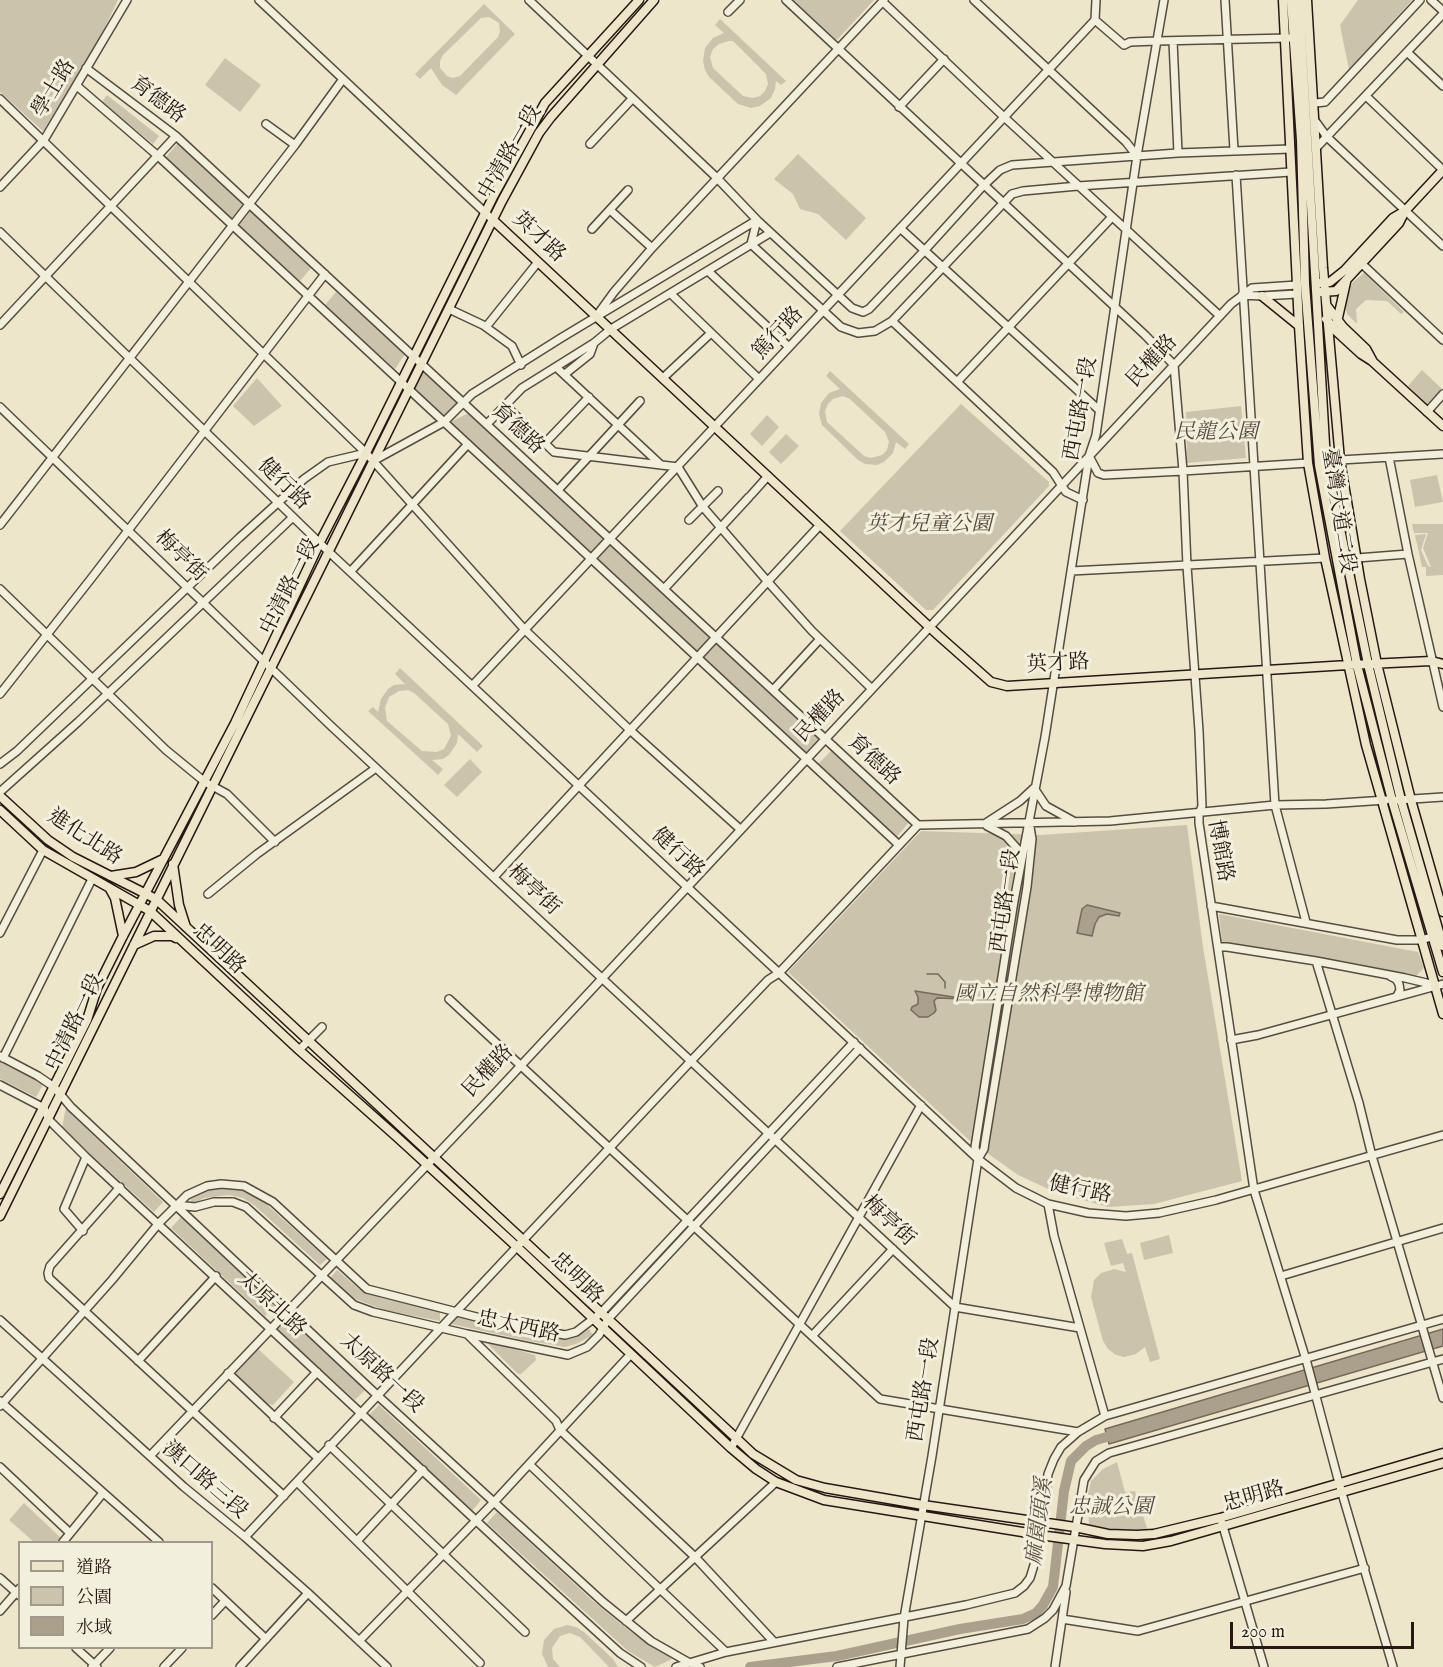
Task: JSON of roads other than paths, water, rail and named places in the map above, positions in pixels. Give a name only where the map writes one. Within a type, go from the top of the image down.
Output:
[{"type":"main road","name":"中清路一段","points":[[0,1216],[173,864],[267,665],[320,542],[485,213],[545,103],[639,0]]},
{"type":"main road","name":"中清路一段","points":[[267,665],[329,552],[493,220],[539,133],[596,64],[654,0]]},
{"type":"main road","name":"臺灣大道二段","points":[[1283,0],[1297,38],[1315,103],[1319,265]]},
{"type":"main road","name":"臺灣大道二段","points":[[1291,0],[1297,38],[1321,287],[1326,460],[1372,664],[1443,912]]},
{"type":"main road","name":"臺灣大道二段","points":[[1299,0],[1290,149],[1301,289],[1319,465],[1366,745],[1421,940],[1439,985],[1443,1014]]},
{"type":"main road","name":"臺灣大道二段","points":[[1307,0],[1297,38],[1301,140],[1299,326],[1308,463],[1325,558],[1352,665],[1443,946]]},
{"type":"main road","name":"民權路","points":[[1346,274],[1394,218],[1405,211],[1443,170]]},
{"type":"main road","name":"民權路","points":[[1301,289],[1321,287],[1361,263],[1399,223],[1405,211]]},
{"type":"main road","name":"英才路","points":[[493,220],[991,682],[1006,686],[1431,661],[1443,664]]},
{"type":"main road","points":[[1319,265],[1329,272],[1346,274],[1329,351]]},
{"type":"main road","points":[[1301,289],[1322,307],[1361,354],[1372,361],[1443,426]]},
{"type":"main road","points":[[1262,296],[1299,326]]},
{"type":"main road","name":"臺灣大道二段","points":[[1322,307],[1327,319],[1340,460],[1396,800]]},
{"type":"main road","points":[[1327,319],[1336,324]]},
{"type":"main road","name":"英才路","points":[[1431,661],[1443,656]]},
{"type":"main road","name":"中清路一段","points":[[0,1194],[87,1020],[97,988],[144,893],[161,860],[209,784]]},
{"type":"main road","name":"進化北路","points":[[0,794],[48,840],[109,876],[156,899]]},
{"type":"main road","name":"進化北路","points":[[0,810],[43,850],[150,911]]},
{"type":"main road","points":[[109,876],[136,872],[161,860]]},
{"type":"main road","points":[[173,864],[179,905],[186,927]]},
{"type":"main road","points":[[110,889],[115,898],[123,936]]},
{"type":"main road","name":"忠明路","points":[[156,899],[307,1042],[433,1156],[630,1355],[731,1448],[776,1482],[824,1500],[1044,1536],[1105,1544],[1143,1546],[1171,1541],[1221,1522],[1341,1488],[1443,1463]]},
{"type":"main road","name":"忠明路","points":[[150,911],[299,1050],[426,1164],[608,1319],[753,1454],[796,1480],[825,1488],[923,1505],[1108,1534],[1146,1535],[1221,1522]]},
{"type":"main road","name":"臺灣大道二段","points":[[1439,935],[1443,972]]},
{"type":"main road","points":[[134,945],[154,936],[172,936],[185,944]]},
{"type":"main road","name":"忠明路","points":[[1341,1488],[1443,1453]]},
{"type":"street","name":"學士路","points":[[0,187],[44,140],[127,0]]},
{"type":"street","name":"英才路","points":[[259,0],[493,220]]},
{"type":"street","points":[[529,0],[717,178],[770,233],[857,311],[863,312],[869,309],[983,186],[1000,170],[1012,165],[1178,153],[1290,149]]},
{"type":"street","points":[[728,12],[740,0]]},
{"type":"street","points":[[786,0],[1168,356],[1174,365],[1183,471],[1195,675],[1202,806],[1199,814],[1275,805],[1443,797]]},
{"type":"street","points":[[974,0],[1126,142],[1137,156]]},
{"type":"street","points":[[1096,0],[1095,20],[1124,45],[1130,42],[1158,40],[1297,38]]},
{"type":"street","name":"西屯路一段","points":[[900,1667],[899,1654],[903,1622],[978,1158],[975,1147],[1022,854],[1054,684],[1089,456],[1096,435],[1137,156],[1164,0]]},
{"type":"street","points":[[1225,0],[1234,150]]},
{"type":"street","points":[[1315,103],[1325,102],[1420,0]]},
{"type":"street","points":[[1317,147],[1443,12],[1431,0]]},
{"type":"street","points":[[596,316],[652,248],[884,1],[1004,117],[1220,316]]},
{"type":"street","name":"篤行路","points":[[474,686],[1095,20]]},
{"type":"street","points":[[1173,41],[1178,153]]},
{"type":"street","points":[[1407,52],[1443,86]]},
{"type":"street","points":[[899,107],[944,59]]},
{"type":"street","name":"育德路","points":[[86,68],[176,136],[918,825]]},
{"type":"street","points":[[0,525],[295,145],[343,79]]},
{"type":"street","name":"育德路","points":[[76,86],[158,156],[899,845]]},
{"type":"street","points":[[1366,96],[1443,170]]},
{"type":"street","points":[[0,99],[374,461],[525,630],[740,830]]},
{"type":"street","points":[[590,144],[632,99]]},
{"type":"street","points":[[1316,122],[1327,137],[1443,246]]},
{"type":"street","points":[[266,124],[295,145]]},
{"type":"street","points":[[0,325],[176,136]]},
{"type":"street","points":[[751,244],[842,327],[851,332],[875,332],[892,321],[1012,194],[1078,186],[1291,172]]},
{"type":"street","points":[[1236,175],[1275,805],[1306,922]]},
{"type":"street","points":[[592,229],[628,190]]},
{"type":"street","points":[[610,210],[652,248]]},
{"type":"street","points":[[957,382],[1112,217]]},
{"type":"street","points":[[751,244],[757,220]]},
{"type":"street","points":[[374,461],[444,422],[472,394],[596,316],[757,220]]},
{"type":"street","points":[[900,228],[1099,410]]},
{"type":"street","name":"健行路","points":[[0,232],[329,552],[978,1158],[1016,1188],[1048,1204],[1099,1215],[1131,1216],[1159,1213],[1254,1190],[1443,1135]]},
{"type":"street","points":[[487,424],[522,388],[594,343],[611,329],[770,233]]},
{"type":"street","points":[[486,327],[538,262]]},
{"type":"street","points":[[1361,263],[1443,340]]},
{"type":"street","points":[[708,271],[789,347]]},
{"type":"street","points":[[0,694],[325,274]]},
{"type":"street","name":"民權路","points":[[150,1456],[602,978],[1220,316],[1252,288],[1301,289]]},
{"type":"street","name":"民權路","points":[[1242,295],[1262,296],[1301,289]]},
{"type":"street","points":[[671,294],[759,379]]},
{"type":"street","points":[[449,309],[486,327],[512,346],[521,364]]},
{"type":"street","points":[[892,321],[1053,472],[1066,492],[1083,500]]},
{"type":"street","points":[[663,378],[711,333]]},
{"type":"street","points":[[564,374],[590,354],[594,343]]},
{"type":"street","points":[[556,367],[661,465]]},
{"type":"street","points":[[1427,412],[1443,394]]},
{"type":"street","points":[[545,443],[589,397]]},
{"type":"street","points":[[558,490],[640,401]]},
{"type":"street","points":[[505,405],[554,452],[678,467],[703,507],[768,582],[812,631],[872,689]]},
{"type":"street","name":"梅亭街","points":[[0,407],[376,768],[955,1307]]},
{"type":"street","points":[[351,571],[468,444]]},
{"type":"street","points":[[0,764],[17,751],[187,587],[304,479],[328,462],[366,453]]},
{"type":"street","points":[[1340,460],[1443,454]]},
{"type":"street","points":[[1089,456],[1098,473],[1104,474],[1308,463]]},
{"type":"street","points":[[1389,457],[1431,661],[1443,707]]},
{"type":"street","points":[[664,589],[768,476]]},
{"type":"street","points":[[689,520],[718,491]]},
{"type":"street","points":[[0,794],[293,517]]},
{"type":"street","points":[[494,877],[820,525]]},
{"type":"street","points":[[1357,558],[1408,554]]},
{"type":"street","points":[[1071,571],[1325,558]]},
{"type":"street","points":[[0,589],[166,750],[209,784],[227,794],[276,842]]},
{"type":"street","points":[[773,690],[820,639]]},
{"type":"street","points":[[208,894],[257,854],[376,768]]},
{"type":"street","points":[[1022,854],[1006,836],[984,824],[1020,801],[1034,788],[1046,806],[1076,823]]},
{"type":"street","name":"博館路","points":[[918,825],[1076,823],[1199,814],[1254,1190],[1315,1393]]},
{"type":"street","name":"西屯路一段","points":[[978,1158],[984,1149],[1027,887],[1032,839],[1029,824]]},
{"type":"street","points":[[244,1537],[691,1061],[768,980],[779,973],[918,825]]},
{"type":"street","points":[[0,933],[43,850]]},
{"type":"street","points":[[2,1057],[92,879]]},
{"type":"street","points":[[1211,906],[1397,940],[1421,940],[1439,935]]},
{"type":"street","points":[[1218,947],[1388,974],[1439,985]]},
{"type":"street","points":[[1316,962],[1359,1103],[1372,1156],[1443,1398]]},
{"type":"street","points":[[1388,974],[1399,984],[1400,990],[1397,996]]},
{"type":"street","points":[[1231,1040],[1258,1035],[1439,985]]},
{"type":"street","points":[[449,999],[880,1399],[1078,1432]]},
{"type":"street","points":[[299,1050],[322,1027]]},
{"type":"street","points":[[158,1541],[1,1404],[159,1223],[187,1195],[207,1186],[221,1184],[244,1186],[273,1202],[367,1289],[456,1312],[565,1335],[576,1332],[601,1313],[691,1224],[854,1042]]},
{"type":"street","points":[[772,1136],[860,1048]]},
{"type":"street","name":"太原路一段","points":[[2,1057],[54,1087],[71,1107],[377,1395],[603,1602],[651,1641],[700,1667]]},
{"type":"street","points":[[0,1085],[44,1108]]},
{"type":"street","points":[[731,1448],[921,1105]]},
{"type":"street","name":"太原北路","points":[[44,1108],[49,1120],[86,1157],[620,1653],[640,1667]]},
{"type":"street","points":[[82,1231],[63,1209],[86,1157]]},
{"type":"street","points":[[120,1187],[50,1266],[49,1278],[284,1496]]},
{"type":"street","name":"忠太西路","points":[[176,1205],[195,1207],[214,1202],[233,1202],[246,1207],[354,1305],[373,1312],[467,1334],[568,1355],[587,1347],[603,1329],[608,1319],[691,1224]]},
{"type":"street","points":[[1048,1204],[1054,1236],[1106,1416]]},
{"type":"street","points":[[1281,1276],[1443,1228]]},
{"type":"street","points":[[812,1336],[893,1249]]},
{"type":"street","points":[[138,1361],[216,1276]]},
{"type":"street","points":[[955,1307],[1080,1328]]},
{"type":"street","points":[[676,1667],[726,1652],[774,1642],[903,1622],[1015,1593],[1030,1578],[1044,1536],[1048,1474],[1053,1459],[1061,1447],[1078,1432],[1106,1416],[1306,1361],[1443,1319]]},
{"type":"street","name":"漢口路三段","points":[[0,1320],[150,1456],[308,1593],[387,1667]]},
{"type":"street","points":[[467,1334],[556,1421],[560,1430],[695,1557],[774,1642]]},
{"type":"street","points":[[359,1641],[495,1501],[630,1355]]},
{"type":"street","points":[[1055,1667],[1074,1527],[1084,1480],[1096,1461],[1109,1453],[1432,1360],[1443,1359]]},
{"type":"street","points":[[274,1418],[317,1372]]},
{"type":"street","points":[[228,1373],[318,1458]]},
{"type":"street","points":[[1315,1393],[1393,1667]]},
{"type":"street","points":[[329,1445],[525,1632]]},
{"type":"street","points":[[529,1464],[726,1652]]},
{"type":"street","points":[[0,1467],[70,1533]]},
{"type":"street","points":[[357,1541],[423,1470]]},
{"type":"street","points":[[297,1482],[480,1664]]},
{"type":"street","points":[[626,1621],[776,1482]]},
{"type":"street","points":[[64,1541],[103,1493]]},
{"type":"street","points":[[1221,1522],[1264,1667]]},
{"type":"street","points":[[1062,1619],[1138,1631],[1365,1568]]},
{"type":"street","points":[[0,1578],[18,1592],[0,1611]]},
{"type":"street","points":[[837,1667],[1028,1629],[1053,1610],[1066,1586]]},
{"type":"street","points":[[213,1589],[266,1639]]},
{"type":"street","points":[[240,1667],[308,1593]]},
{"type":"street","points":[[213,1614],[225,1601]]},
{"type":"street","points":[[78,1649],[95,1666],[108,1649]]},
{"type":"street","points":[[164,1667],[180,1649]]},
{"type":"water","points":[[1087,905],[1120,913],[1119,916],[1107,914],[1099,917],[1092,936],[1077,933],[1082,909]]},
{"type":"water","points":[[915,991],[966,999],[937,998],[934,1001],[936,1010],[934,1013],[928,1017],[919,1017],[911,1010],[918,1004]]},
{"type":"water","points":[[1443,1329],[1443,1346],[1109,1444],[1105,1429]]},
{"type":"waterway","points":[[927,974],[938,974],[945,982],[945,988]]},
{"type":"waterway","name":"麻園頭溪","points":[[750,1667],[837,1656],[960,1629],[1023,1619],[1036,1613],[1053,1587],[1064,1491],[1071,1461],[1086,1446],[1096,1440],[1121,1433]]},
{"type":"park label","name":"民龍公園","points":[[1216,434]]},
{"type":"park label","name":"英才兒童公園","points":[[929,526]]},
{"type":"park label","name":"國立自然科學博物館","points":[[1049,996]]},
{"type":"park label","name":"忠誠公園","points":[[1111,1509]]}]
